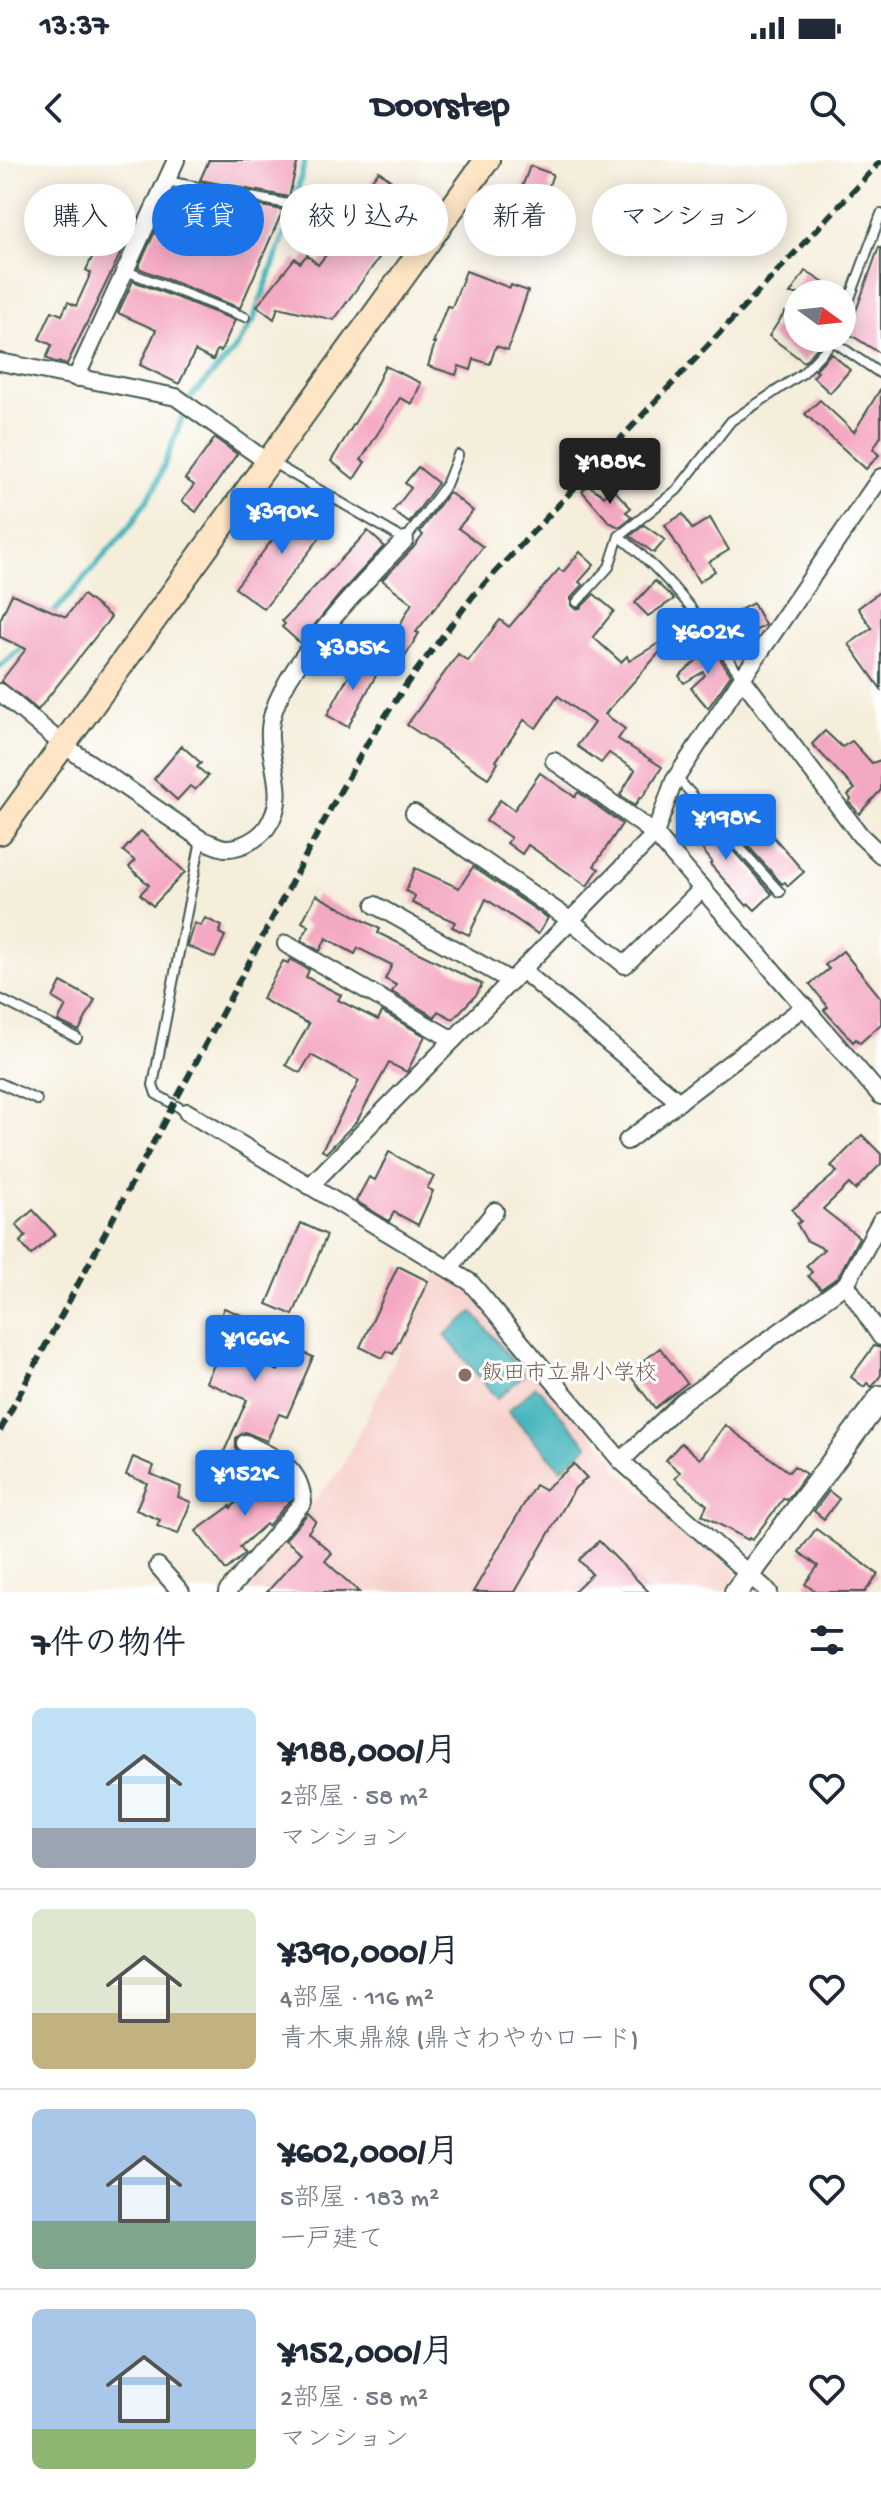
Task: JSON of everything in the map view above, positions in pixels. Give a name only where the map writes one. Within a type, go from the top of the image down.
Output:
[{"type":"main road","points":[[0,832],[62,744],[274,465],[487,160]]},
{"type":"street","points":[[76,378],[176,160]]},
{"type":"street","points":[[0,362],[176,397],[274,465]]},
{"type":"street","points":[[310,1186],[655,834],[677,778],[742,678],[876,497],[881,477]]},
{"type":"street","points":[[0,692],[62,744],[202,840],[226,848],[251,842],[265,831],[276,813],[279,793],[269,746],[271,720],[282,689],[375,570],[405,540]]},
{"type":"street","points":[[742,678],[860,835],[881,855]]},
{"type":"street","points":[[554,761],[655,834],[881,1096]]},
{"type":"street","points":[[414,813],[570,920],[625,965],[703,888]]},
{"type":"street","points":[[375,905],[517,975],[679,1102]]},
{"type":"street","points":[[286,944],[453,1040]]},
{"type":"street","points":[[627,1141],[805,1006]]},
{"type":"street","points":[[187,1112],[470,1282],[621,1461],[742,1584],[769,1592]]},
{"type":"street","points":[[449,1269],[495,1211]]},
{"type":"street","points":[[621,1461],[683,1401],[846,1284],[881,1220]]},
{"type":"street","points":[[846,1284],[881,1337]]},
{"type":"street","points":[[742,1584],[881,1397]]},
{"type":"street","points":[[227,1592],[303,1502],[302,1486],[293,1471],[278,1459],[245,1443]]},
{"type":"street","points":[[158,1566],[181,1592]]},
{"type":"lane","points":[[167,181],[280,202]]},
{"type":"lane","points":[[856,282],[881,214]]},
{"type":"lane","points":[[125,271],[245,317]]},
{"type":"lane","points":[[577,602],[609,567],[619,536],[677,490],[731,421],[803,373],[823,352]]},
{"type":"lane","points":[[851,352],[881,374]]},
{"type":"lane","points":[[274,465],[405,540],[446,485],[458,455]]},
{"type":"lane","points":[[619,536],[648,558],[706,623],[742,678]]},
{"type":"lane","points":[[677,778],[780,892]]},
{"type":"lane","points":[[187,1112],[156,1094],[153,1085],[202,840]]},
{"type":"lane","points":[[0,999],[77,1038]]},
{"type":"lane","points":[[0,1083],[37,1100]]},
{"type":"shaded area","name":"飯田市立鼎小学校","points":[[439,1270],[472,1291],[614,1459],[616,1469],[738,1573],[724,1592],[236,1592],[341,1469]]},
{"type":"water","points":[[473,1312],[524,1375],[497,1399],[445,1335]]},
{"type":"water","points":[[536,1386],[588,1446],[561,1469],[508,1411]]},
{"type":"building","points":[[209,160],[298,160],[292,184],[280,184],[280,195],[264,192],[264,184],[221,184],[200,180]]},
{"type":"building","points":[[530,166],[553,174],[549,184],[523,184]]},
{"type":"building","points":[[379,171],[395,184],[369,184]]},
{"type":"building","points":[[264,206],[280,209],[280,217],[264,253]]},
{"type":"building","points":[[152,238],[152,256],[263,256],[240,308],[138,268]]},
{"type":"building","points":[[879,247],[881,354],[856,338],[856,311]]},
{"type":"building","points":[[93,256],[119,256],[67,364],[52,361],[46,358],[52,345],[39,339],[52,311],[62,315],[68,302],[76,306],[91,273],[86,270]]},
{"type":"building","points":[[308,256],[318,265],[325,256],[380,256],[334,320],[278,307],[274,319],[257,306],[295,258],[300,263]]},
{"type":"building","points":[[466,271],[510,288],[511,285],[528,291],[508,350],[496,346],[490,364],[474,359],[471,370],[459,366],[456,375],[428,366],[447,306],[452,307]]},
{"type":"building","points":[[805,271],[820,280],[799,280]]},
{"type":"building","points":[[133,281],[235,320],[221,351],[217,350],[213,360],[195,351],[179,384],[140,365],[156,330],[118,313]]},
{"type":"building","points":[[784,314],[784,347],[769,336]]},
{"type":"building","points":[[791,352],[813,352],[804,362]]},
{"type":"building","points":[[831,353],[850,370],[830,393],[813,377],[818,372],[815,370]]},
{"type":"building","points":[[385,366],[421,383],[412,404],[400,398],[361,460],[365,462],[354,479],[331,461],[370,398]]},
{"type":"building","points":[[881,388],[881,436],[873,449],[879,455],[866,469],[805,414],[820,400],[854,432]]},
{"type":"building","points":[[215,438],[237,454],[196,512],[182,501],[194,485],[185,479]]},
{"type":"building","points":[[418,467],[438,483],[409,523],[393,511],[411,488],[405,483]]},
{"type":"building","points":[[588,485],[604,496],[612,488],[631,508],[626,512],[632,517],[619,527],[609,522],[582,491]]},
{"type":"building","points":[[449,492],[473,511],[458,528],[483,547],[416,632],[419,633],[403,660],[386,650],[412,603],[382,580],[423,535],[420,532]]},
{"type":"building","points":[[300,504],[330,525],[264,609],[235,588]]},
{"type":"building","points":[[683,514],[692,529],[710,518],[729,550],[709,562],[715,571],[699,582],[665,525]]},
{"type":"building","points":[[644,525],[665,540],[654,553],[630,536]]},
{"type":"building","points":[[368,531],[384,546],[300,643],[282,627],[285,624],[282,621]]},
{"type":"building","points":[[580,552],[594,565],[579,582],[583,585],[571,598],[571,605],[575,609],[580,608],[594,594],[614,611],[593,637],[621,662],[627,656],[629,661],[664,640],[667,644],[605,714],[625,729],[618,739],[662,767],[635,806],[620,795],[635,770],[609,753],[601,763],[577,746],[594,723],[558,696],[536,728],[524,720],[488,778],[407,725],[458,654],[468,661],[500,620],[509,627],[559,569],[563,572]]},
{"type":"building","points":[[655,581],[674,599],[648,616],[635,603]]},
{"type":"building","points":[[881,591],[881,689],[849,644],[872,628],[858,608]]},
{"type":"building","points":[[12,594],[66,617],[83,595],[111,617],[38,710],[1,681],[26,649],[0,637],[0,620]]},
{"type":"building","points":[[753,603],[765,625],[745,637],[750,645],[734,654],[723,638],[730,632],[723,619]]},
{"type":"building","points":[[712,647],[731,675],[708,708],[691,688],[705,675],[703,672],[684,683],[679,676]]},
{"type":"building","points":[[359,657],[380,668],[348,727],[327,715]]},
{"type":"building","points":[[825,731],[842,747],[852,741],[872,763],[881,760],[881,790],[859,814],[849,802],[851,799],[848,795],[855,789],[812,744]]},
{"type":"building","points":[[182,746],[201,763],[197,767],[208,776],[195,790],[190,786],[177,800],[154,779]]},
{"type":"building","points":[[540,773],[575,797],[578,792],[622,824],[594,866],[599,869],[587,886],[528,845],[522,854],[507,843],[511,838],[486,821],[500,800],[514,810]]},
{"type":"building","points":[[691,806],[714,836],[716,834],[729,846],[772,894],[755,910],[749,904],[747,906],[710,864],[712,862],[677,817]]},
{"type":"building","points":[[759,820],[804,872],[788,886],[785,882],[782,884],[740,837]]},
{"type":"building","points":[[141,831],[185,872],[153,906],[140,894],[149,885],[129,867],[135,861],[123,851]]},
{"type":"building","points":[[473,867],[548,918],[538,934],[486,899],[469,935],[452,927],[455,922],[412,903],[415,896],[406,891],[415,868],[459,888]]},
{"type":"building","points":[[316,895],[380,929],[378,933],[482,984],[477,994],[453,1019],[438,1011],[435,1017],[392,992],[396,985],[385,979],[392,965],[358,948],[355,954],[326,938],[320,951],[301,940],[309,926],[302,922]]},
{"type":"building","points":[[205,918],[222,926],[219,933],[225,936],[215,958],[187,946],[194,923],[201,926]]},
{"type":"building","points":[[843,951],[881,998],[881,1024],[860,1043],[856,1039],[853,1042],[824,1010],[828,1007],[810,984],[829,969],[825,965]]},
{"type":"building","points":[[290,959],[309,970],[306,977],[341,995],[338,1000],[378,1020],[382,1012],[425,1036],[407,1072],[389,1063],[357,1121],[326,1153],[322,1150],[359,1081],[311,1055],[300,1073],[286,1065],[309,1024],[262,999],[283,961],[288,963]]},
{"type":"building","points":[[61,982],[95,1000],[79,1031],[58,1021],[66,1006],[53,998]]},
{"type":"building","points":[[862,1135],[881,1154],[881,1164],[855,1190],[849,1184],[823,1209],[859,1237],[838,1277],[821,1289],[808,1276],[812,1272],[806,1266],[824,1249],[806,1240],[797,1224],[801,1221],[792,1210],[837,1172],[831,1166]]},
{"type":"building","points":[[389,1152],[434,1177],[427,1188],[433,1191],[418,1225],[394,1212],[389,1221],[356,1201],[369,1177],[375,1180]]},
{"type":"building","points":[[33,1210],[55,1234],[31,1255],[20,1242],[26,1236],[16,1225]]},
{"type":"building","points":[[301,1223],[327,1235],[293,1315],[267,1304]]},
{"type":"building","points":[[398,1266],[428,1281],[393,1354],[387,1351],[383,1358],[360,1347]]},
{"type":"building","points":[[224,1308],[249,1318],[240,1338],[245,1340],[240,1354],[278,1371],[289,1346],[313,1357],[287,1417],[279,1414],[267,1441],[245,1432],[236,1438],[236,1450],[258,1462],[256,1466],[223,1454],[247,1400],[206,1382],[227,1337],[217,1333]]},
{"type":"building","points":[[874,1346],[881,1348],[881,1375],[872,1387],[867,1383],[864,1387],[851,1377]]},
{"type":"building","points":[[660,1348],[687,1383],[655,1408],[628,1373]]},
{"type":"building","points":[[725,1425],[789,1472],[794,1466],[806,1474],[752,1540],[702,1515],[707,1505],[675,1478],[680,1472],[666,1460],[681,1443],[700,1459]]},
{"type":"building","points":[[133,1457],[154,1466],[151,1474],[181,1487],[178,1497],[191,1502],[178,1534],[157,1526],[160,1520],[136,1510],[147,1483],[126,1475]]},
{"type":"building","points":[[574,1464],[587,1478],[575,1488],[515,1592],[473,1592],[535,1485],[544,1490]]},
{"type":"building","points":[[269,1468],[274,1476],[278,1474],[283,1478],[291,1499],[268,1526],[266,1524],[240,1547],[245,1554],[226,1570],[196,1531],[231,1508]]},
{"type":"building","points":[[829,1491],[839,1499],[824,1519],[814,1511]]},
{"type":"building","points":[[308,1513],[316,1521],[308,1532],[332,1553],[325,1561],[359,1592],[267,1592],[302,1553],[285,1540]]},
{"type":"building","points":[[816,1529],[878,1574],[865,1592],[816,1592],[805,1584],[818,1566],[799,1552]]},
{"type":"building","points":[[599,1541],[649,1592],[573,1592],[592,1574],[579,1560]]},
{"type":"waterway","points":[[191,397],[234,351],[253,321],[292,213],[305,160]]},
{"type":"waterway","points":[[50,617],[131,525],[156,486],[184,413]]},
{"type":"waterway","points":[[0,666],[26,644]]},
{"type":"railway","points":[[0,1431],[332,806],[368,742],[408,682],[473,596],[881,161]]},
{"type":"place","name":"飯田市立鼎小学校","points":[[465,1375]]}]
